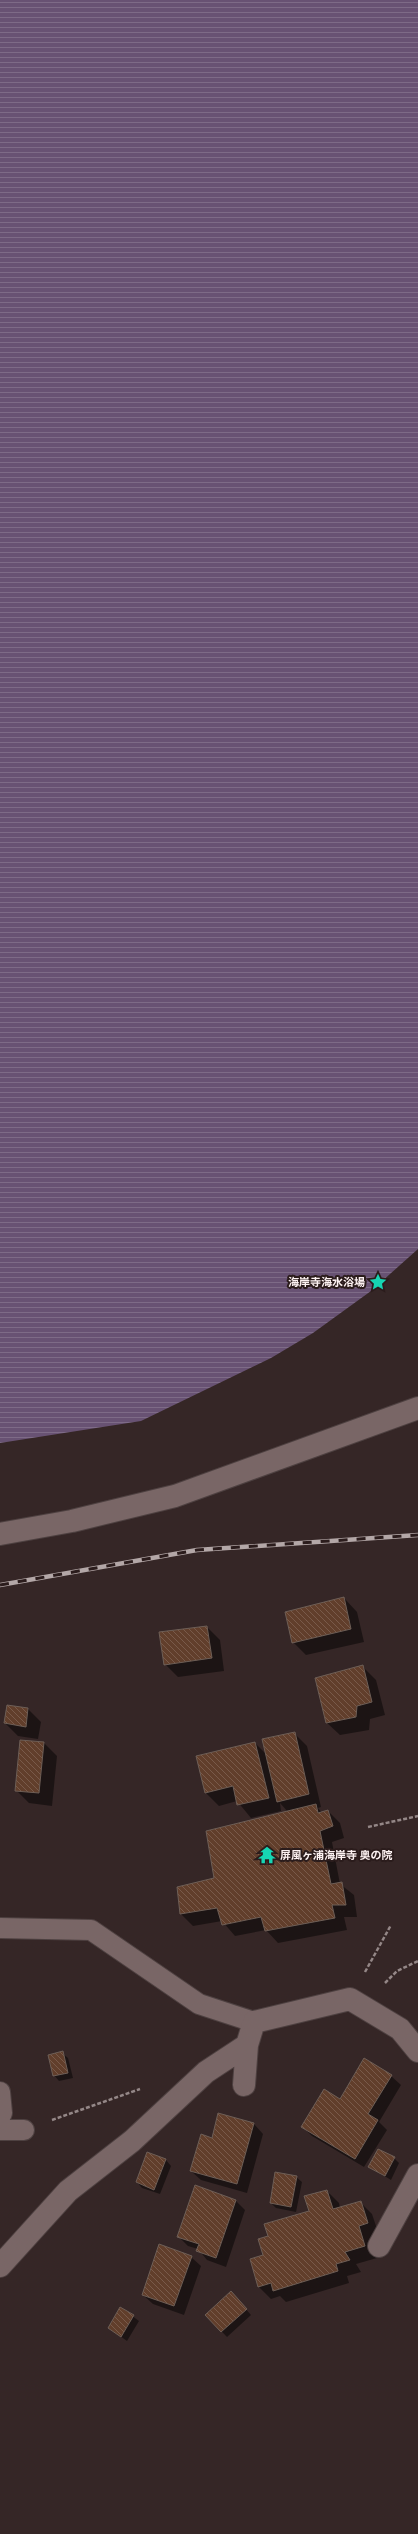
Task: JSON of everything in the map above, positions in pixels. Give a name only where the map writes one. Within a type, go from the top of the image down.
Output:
[{"type":"street","points":[[0,1534],[72,1521],[176,1496],[418,1408]]},
{"type":"street","points":[[244,2085],[247,2045],[254,2022],[356,2003],[400,2029],[418,2051]]},
{"type":"street","points":[[0,2266],[68,2191],[132,2141],[206,2072],[247,2045]]},
{"type":"street","points":[[379,2246],[418,2175]]},
{"type":"lane","points":[[0,1928],[91,1930],[199,2004],[254,2022]]},
{"type":"lane","points":[[0,2092],[2,2113],[0,2116]]},
{"type":"lane","points":[[0,2130],[24,2130]]},
{"type":"path","points":[[368,1827],[418,1816]]},
{"type":"path","points":[[356,2003],[391,1925]]},
{"type":"path","points":[[356,2003],[396,1971],[418,1961]]},
{"type":"path","points":[[24,2130],[147,2086]]},
{"type":"shaded area","points":[[0,0],[418,0],[418,1249],[371,1291],[313,1333],[271,1358],[141,1421],[0,1443]]},
{"type":"building","points":[[344,1597],[351,1629],[292,1643],[285,1612]]},
{"type":"building","points":[[207,1626],[212,1658],[164,1665],[159,1632]]},
{"type":"building","points":[[363,1665],[372,1702],[357,1706],[356,1717],[326,1723],[315,1678]]},
{"type":"building","points":[[7,1705],[28,1708],[26,1727],[4,1723]]},
{"type":"building","points":[[295,1732],[309,1794],[277,1802],[262,1739]]},
{"type":"building","points":[[20,1740],[44,1742],[39,1793],[15,1791]]},
{"type":"building","points":[[255,1742],[269,1798],[237,1805],[233,1786],[205,1793],[196,1756]]},
{"type":"building","name":"屏風ヶ浦海岸寺 奥の院","points":[[316,1804],[318,1813],[328,1810],[333,1826],[320,1831],[331,1884],[342,1882],[346,1905],[332,1905],[335,1918],[265,1931],[261,1917],[222,1925],[217,1908],[180,1914],[177,1887],[214,1878],[206,1831]]},
{"type":"building","points":[[63,2051],[68,2073],[53,2076],[48,2055]]},
{"type":"building","points":[[364,2058],[392,2075],[368,2114],[378,2120],[355,2159],[301,2127],[324,2089],[340,2099]]},
{"type":"building","points":[[218,2113],[254,2123],[237,2184],[190,2171],[201,2134],[212,2138]]},
{"type":"building","points":[[378,2149],[395,2157],[385,2176],[368,2167]]},
{"type":"building","points":[[147,2152],[166,2159],[154,2190],[136,2182]]},
{"type":"building","points":[[275,2172],[297,2176],[291,2207],[270,2203]]},
{"type":"building","points":[[195,2185],[236,2200],[216,2258],[196,2251],[199,2244],[177,2237]]},
{"type":"building","points":[[327,2190],[333,2209],[361,2201],[368,2223],[359,2226],[365,2246],[345,2252],[350,2260],[336,2264],[338,2271],[273,2291],[271,2283],[258,2287],[250,2259],[263,2255],[258,2239],[268,2236],[264,2224],[309,2211],[304,2196]]},
{"type":"building","points":[[159,2244],[192,2256],[174,2306],[142,2295]]},
{"type":"building","points":[[231,2291],[247,2309],[221,2332],[205,2315]]},
{"type":"building","points":[[120,2307],[134,2315],[121,2337],[108,2328]]},
{"type":"railway","points":[[0,1585],[197,1550],[418,1535]]},
{"type":"place","name":"海岸寺海水浴場","points":[[378,1282]]},
{"type":"place","name":"屏風ヶ浦海岸寺 奥の院","points":[[267,1855]]}]
